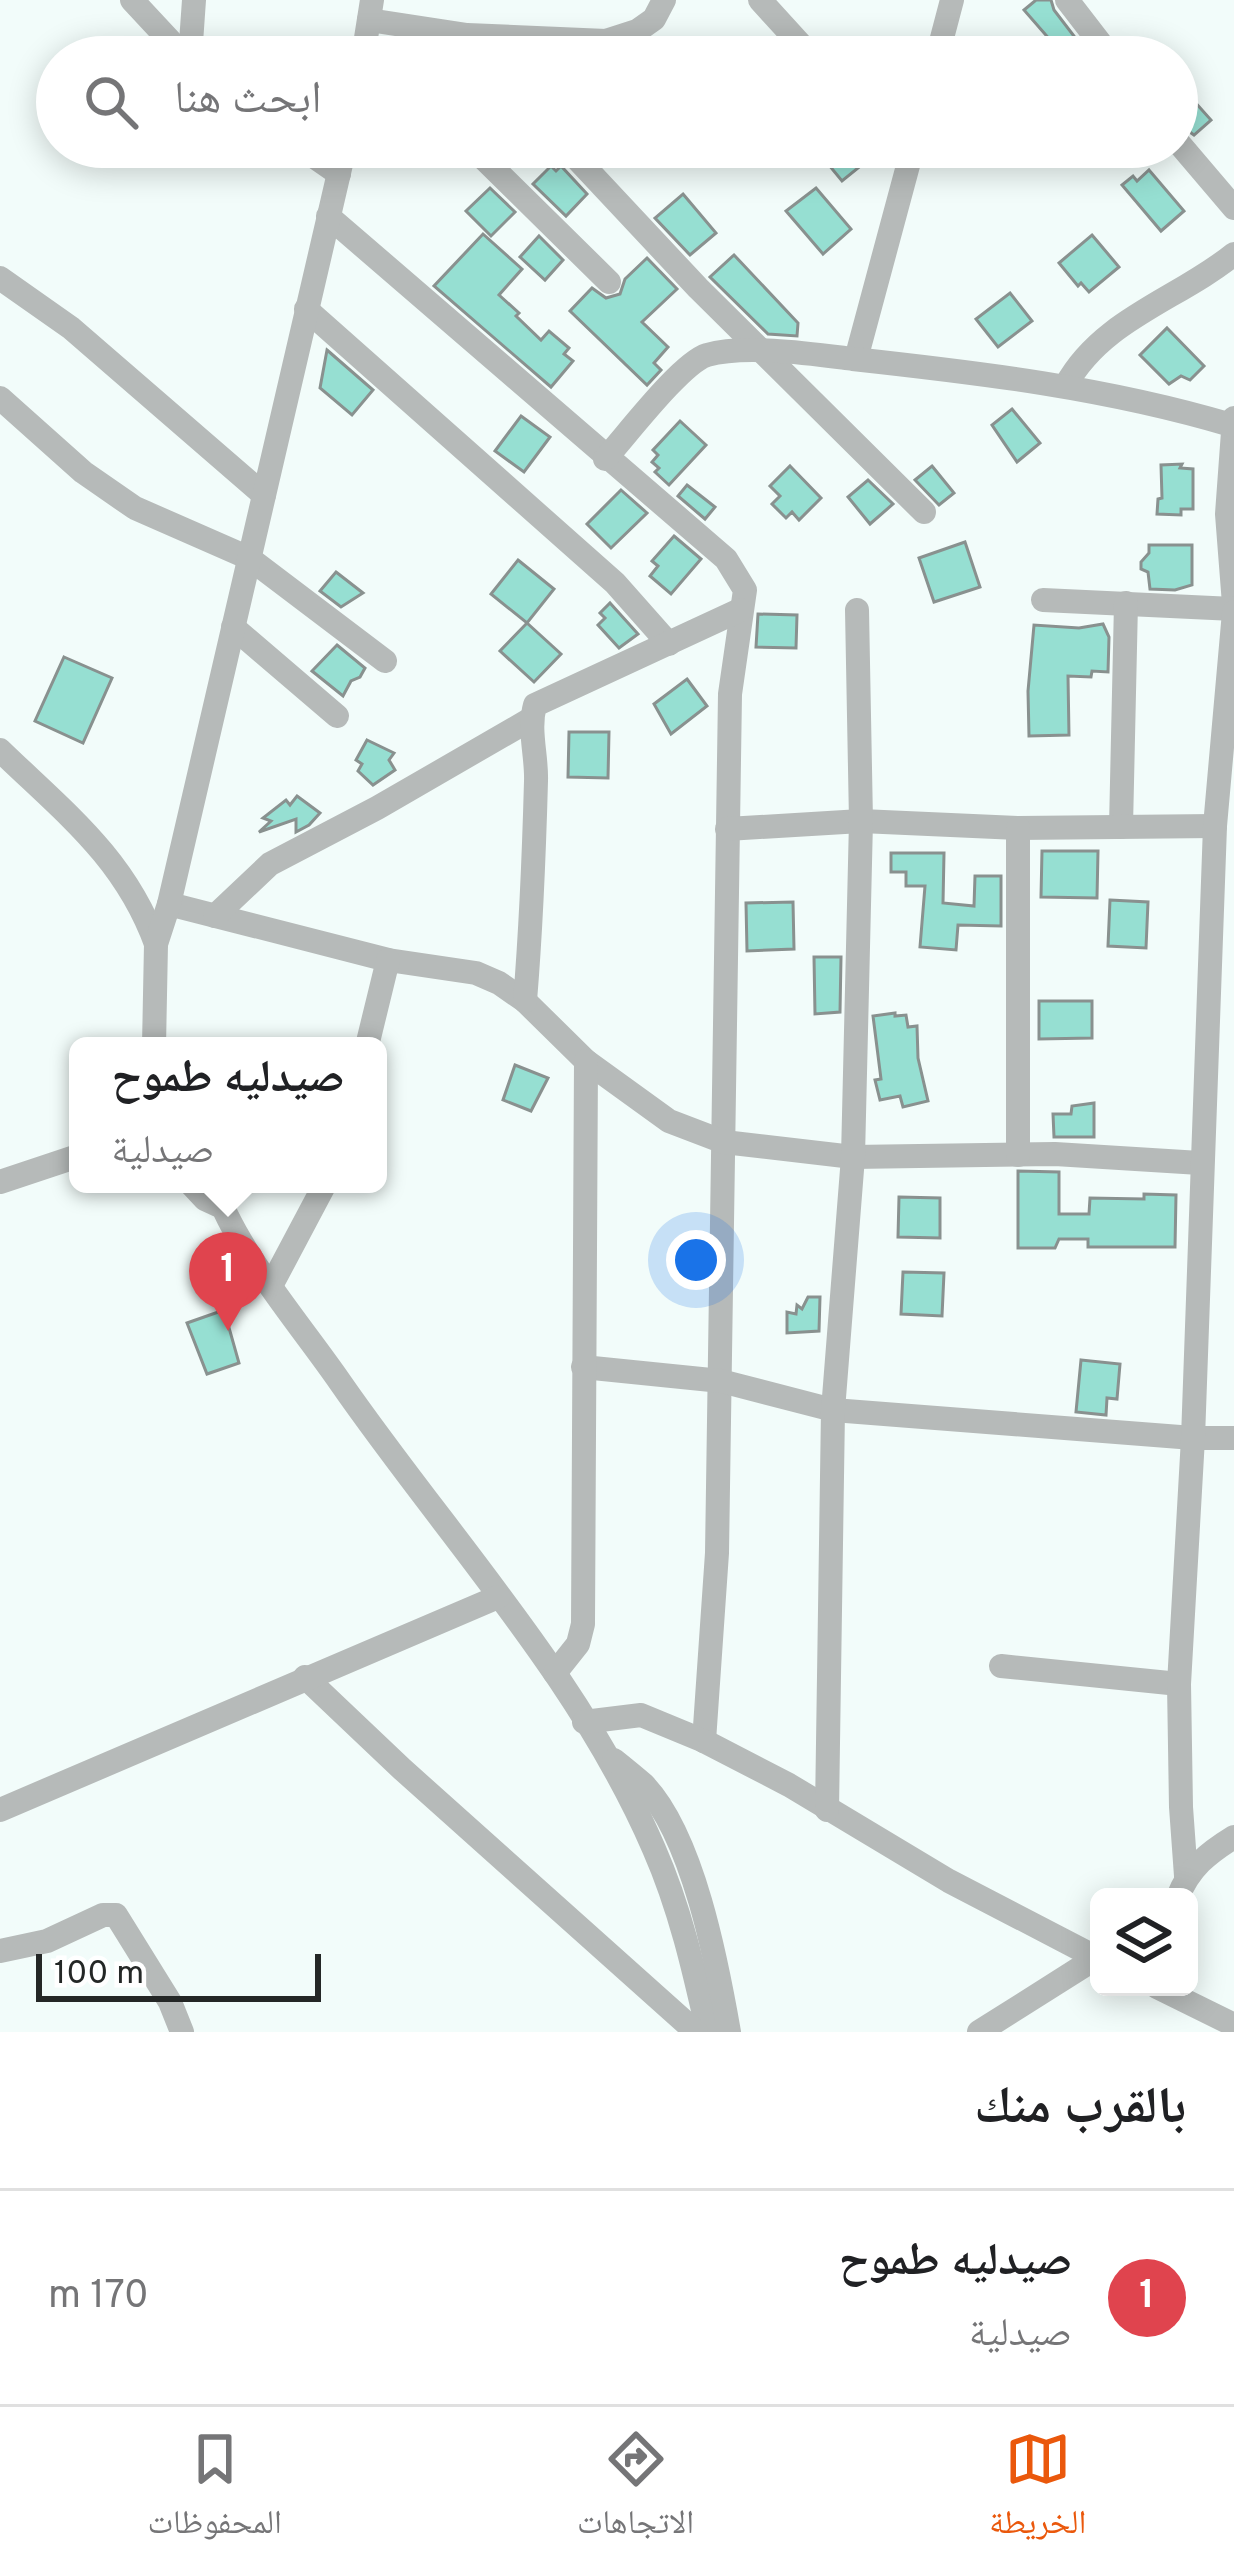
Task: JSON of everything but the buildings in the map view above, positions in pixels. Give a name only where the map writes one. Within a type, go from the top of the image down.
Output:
[{"type":"street","points":[[132,0],[167,36]]},
{"type":"street","points":[[190,36],[194,0]]},
{"type":"street","points":[[620,36],[654,19],[664,0]]},
{"type":"street","points":[[760,0],[793,36]]},
{"type":"street","points":[[943,36],[952,0]]},
{"type":"street","points":[[1067,0],[1095,36]]},
{"type":"street","points":[[369,36],[513,36]]},
{"type":"street","points":[[1198,166],[1234,208]]},
{"type":"street","points":[[330,168],[339,174]]},
{"type":"street","points":[[157,1037],[156,944],[340,168]]},
{"type":"street","points":[[493,168],[609,282]]},
{"type":"street","points":[[586,168],[923,512]]},
{"type":"street","points":[[856,359],[902,168]]},
{"type":"street","points":[[328,216],[726,560],[745,590],[730,694],[721,1382],[713,1658],[704,1742]]},
{"type":"street","points":[[1066,385],[1108,335],[1234,254]]},
{"type":"street","points":[[0,278],[71,328],[264,495]]},
{"type":"street","points":[[306,309],[602,572],[669,644]]},
{"type":"street","points":[[605,459],[707,355],[762,352],[856,359],[1066,385],[1233,422],[1227,514],[1234,608],[1215,826],[1222,1011],[1200,1163],[1193,1438],[1179,1684],[1182,1886]]},
{"type":"street","points":[[0,398],[82,472],[134,508],[249,558],[385,661]]},
{"type":"street","points":[[1043,600],[1234,608]]},
{"type":"street","points":[[1121,827],[1126,603]]},
{"type":"street","points":[[525,1001],[535,705],[740,610]]},
{"type":"street","points":[[827,1810],[833,1410],[854,1156],[861,821],[856,610]]},
{"type":"street","points":[[232,627],[337,716]]},
{"type":"street","points":[[215,916],[270,863],[531,719]]},
{"type":"street","points":[[0,750],[117,867],[141,903],[156,944]]},
{"type":"street","points":[[727,829],[861,821],[1018,828],[1215,826]]},
{"type":"street","points":[[1018,828],[1018,1155]]},
{"type":"street","points":[[169,904],[388,960],[476,973],[500,983],[586,1061],[669,1121],[724,1142],[854,1156],[1018,1155],[1200,1163]]},
{"type":"street","points":[[369,1037],[388,960]]},
{"type":"street","points":[[555,1672],[578,1644],[583,1624],[586,1061]]},
{"type":"street","points":[[0,1182],[69,1159]]},
{"type":"street","points":[[0,1198],[69,1176]]},
{"type":"street","points":[[272,1284],[320,1193]]},
{"type":"street","points":[[216,1195],[272,1284],[555,1672],[603,1750],[655,1850],[688,1944],[708,2032]]},
{"type":"street","points":[[584,1367],[721,1382],[833,1410],[1234,1438]]},
{"type":"street","points":[[0,1810],[498,1597]]},
{"type":"street","points":[[1001,1666],[1179,1684]]},
{"type":"street","points":[[305,1677],[696,2032]]},
{"type":"street","points":[[584,1722],[641,1715],[748,1762],[949,1881],[1090,1955]]},
{"type":"street","points":[[603,1750],[646,1787],[678,1843],[706,1928],[729,2032]]},
{"type":"street","points":[[1182,1886],[1210,1852],[1234,1837]]},
{"type":"street","points":[[0,1951],[47,1941],[104,1915],[116,1915],[170,2002],[182,2032]]},
{"type":"street","points":[[979,2032],[1090,1964]]},
{"type":"street","points":[[1175,1996],[1234,2025]]},
{"type":"place","name":"صيدليه طموح","points":[[228,1331]]}]
